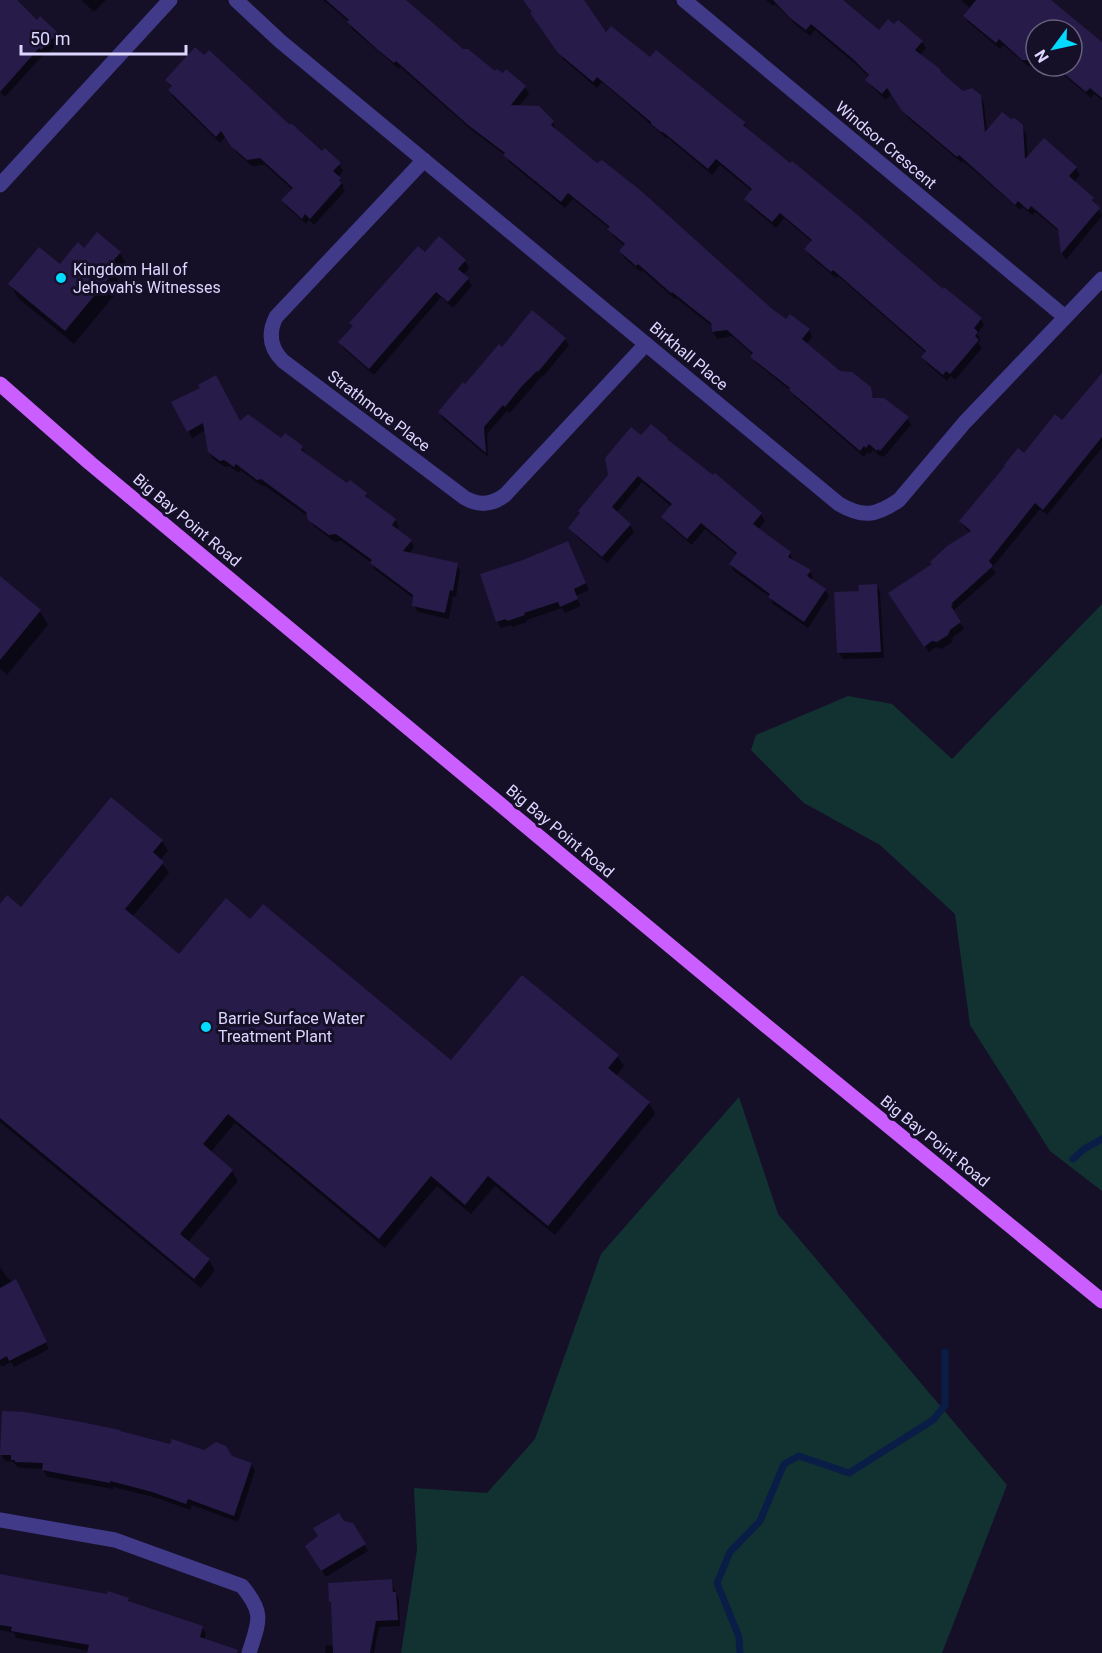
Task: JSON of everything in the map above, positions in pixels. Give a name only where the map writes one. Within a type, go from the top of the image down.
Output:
[{"type":"main road","name":"Big Bay Point Road","points":[[0,384],[90,464],[764,1024],[1102,1301]]},
{"type":"street","points":[[0,185],[170,0]]},
{"type":"street","name":"Birkhall Place","points":[[237,0],[280,41],[838,504],[853,512],[868,514],[886,509],[899,500],[965,422],[1102,279]]},
{"type":"street","name":"Windsor Crescent","points":[[684,0],[1065,317]]},
{"type":"street","name":"Strathmore Place","points":[[424,160],[276,317],[271,330],[272,341],[277,354],[283,360],[465,498],[486,504],[505,495],[646,344]]},
{"type":"street","points":[[0,1520],[115,1540],[242,1586],[253,1598],[259,1617],[249,1653]]},
{"type":"green space","points":[[1102,604],[1102,1191],[1050,1151],[970,1025],[955,914],[880,845],[804,803],[751,750],[756,735],[848,696],[892,704],[952,759]]},
{"type":"green space","points":[[739,1097],[778,1214],[1007,1485],[942,1653],[401,1653],[417,1550],[414,1488],[487,1493],[535,1439],[601,1254]]},
{"type":"building","points":[[0,0],[17,0],[37,20],[40,16],[58,33],[41,50],[39,48],[0,92]]},
{"type":"building","points":[[326,0],[406,0],[463,49],[468,49],[495,71],[497,69],[503,73],[506,69],[526,86],[511,105],[539,106],[554,121],[551,125],[597,163],[602,160],[640,190],[771,308],[786,319],[790,314],[810,329],[802,339],[840,371],[852,372],[871,387],[873,398],[884,398],[909,417],[880,451],[869,444],[860,451],[789,390],[790,388],[750,357],[753,353],[727,330],[712,332],[711,323],[619,251],[625,244],[607,229],[610,227],[568,193],[561,202],[503,155],[505,153],[468,125],[396,61],[394,63],[378,50]]},
{"type":"building","points":[[523,0],[584,0],[606,32],[611,26],[650,57],[656,50],[746,123],[743,125],[790,163],[792,161],[943,289],[944,287],[982,318],[974,328],[978,332],[975,336],[979,340],[950,374],[946,371],[943,375],[921,357],[926,351],[833,270],[831,272],[804,249],[812,240],[780,213],[772,222],[744,199],[752,189],[716,159],[708,169],[597,77],[593,82],[558,53]]},
{"type":"building","points":[[773,0],[843,0],[879,30],[888,19],[894,24],[898,20],[923,41],[915,50],[963,91],[972,88],[981,95],[985,132],[1002,112],[1011,119],[1015,118],[1023,125],[1025,159],[1044,138],[1077,167],[1069,176],[1094,198],[1092,200],[1100,208],[1061,254],[1058,229],[1031,206],[1028,210],[1018,201],[1015,205],[959,155],[957,157],[902,111],[887,88],[882,94],[865,80],[869,75],[853,59],[811,24],[806,30],[790,18]]},
{"type":"building","points":[[976,0],[1051,0],[1073,18],[1024,18],[1024,60],[1022,60],[999,39],[996,43],[963,16]]},
{"type":"building","points":[[1084,27],[1102,42],[1102,98],[1090,88],[1086,92],[1069,78],[1084,78]]},
{"type":"building","points":[[195,47],[204,55],[209,50],[290,125],[291,123],[322,151],[325,148],[341,163],[333,171],[341,178],[339,180],[342,183],[310,219],[305,214],[302,219],[281,200],[293,188],[260,158],[247,160],[231,146],[221,131],[216,137],[168,90],[172,86],[165,80]]},
{"type":"building","name":"Kingdom Hall of Jehovah's Witnesses","points":[[97,232],[121,252],[108,267],[114,272],[65,331],[8,284],[39,247],[60,264],[78,242],[84,248]]},
{"type":"building","points":[[439,236],[466,260],[458,269],[469,278],[448,302],[436,292],[369,369],[338,342],[353,326],[349,323],[418,246],[425,252]]},
{"type":"building","points":[[532,310],[566,338],[538,372],[522,386],[505,407],[503,405],[484,427],[486,453],[438,412],[499,344],[502,347]]},
{"type":"building","points":[[1102,373],[1102,437],[1043,510],[1035,503],[989,561],[993,566],[952,603],[951,606],[961,622],[950,630],[948,635],[924,647],[888,593],[932,564],[930,562],[947,546],[971,531],[959,521],[1018,448],[1024,453],[1055,414],[1062,420]]},
{"type":"building","points":[[216,375],[240,421],[248,414],[281,438],[285,433],[303,446],[301,450],[347,483],[350,480],[367,493],[365,496],[396,519],[392,525],[412,540],[403,551],[458,563],[453,591],[450,590],[445,613],[412,606],[413,595],[370,563],[372,560],[336,534],[329,535],[308,520],[306,512],[261,479],[257,480],[236,464],[234,467],[224,460],[220,461],[208,452],[203,423],[187,432],[171,402],[200,388],[198,385]]},
{"type":"building","points":[[651,424],[713,475],[715,473],[762,513],[753,524],[791,552],[788,557],[811,570],[807,576],[826,589],[804,622],[768,597],[770,594],[729,564],[737,553],[701,523],[687,539],[661,517],[672,504],[638,476],[612,507],[631,524],[602,557],[568,528],[580,513],[578,511],[608,475],[605,458],[631,427],[641,435]]},
{"type":"building","points":[[568,541],[586,583],[574,589],[578,599],[560,607],[558,602],[507,621],[506,619],[496,622],[480,574],[523,560]]},
{"type":"building","points":[[0,576],[41,610],[0,660]]},
{"type":"building","points":[[877,584],[881,652],[837,653],[834,592],[859,591],[858,585]]},
{"type":"building","name":"Barrie Surface Water Treatment Plant","points":[[111,797],[163,840],[153,852],[164,862],[125,909],[179,954],[226,898],[250,919],[263,904],[451,1060],[522,975],[619,1055],[608,1068],[650,1102],[548,1226],[488,1176],[465,1205],[431,1176],[379,1239],[228,1114],[203,1144],[233,1170],[180,1234],[210,1259],[194,1279],[0,1118],[0,904],[7,895],[21,907]]},
{"type":"building","points":[[16,1279],[47,1342],[9,1361],[7,1356],[0,1360],[0,1288]]},
{"type":"building","points":[[2,1411],[25,1412],[81,1422],[170,1444],[172,1439],[204,1450],[216,1442],[226,1446],[232,1456],[252,1463],[234,1516],[188,1499],[186,1504],[110,1481],[110,1483],[42,1470],[43,1463],[15,1462],[11,1460],[11,1455],[0,1455]]},
{"type":"building","points":[[339,1513],[344,1521],[353,1523],[366,1544],[321,1571],[305,1546],[318,1536],[313,1528]]},
{"type":"building","points":[[0,1574],[107,1594],[108,1591],[129,1598],[128,1601],[203,1626],[200,1637],[238,1650],[237,1653],[87,1653],[89,1645],[11,1631],[12,1627],[0,1625]]},
{"type":"building","points":[[392,1579],[393,1592],[396,1592],[398,1620],[376,1621],[370,1653],[333,1653],[328,1583]]},
{"type":"waterway","points":[[1073,1159],[1084,1149],[1102,1139]]},
{"type":"waterway","points":[[740,1653],[739,1637],[717,1583],[730,1552],[760,1521],[784,1464],[799,1456],[849,1473],[933,1420],[945,1405],[945,1352]]},
{"type":"place","name":"Kingdom Hall of Jehovah's Witnesses","points":[[61,278]]},
{"type":"place","name":"Barrie Surface Water Treatment Plant","points":[[206,1027]]}]
